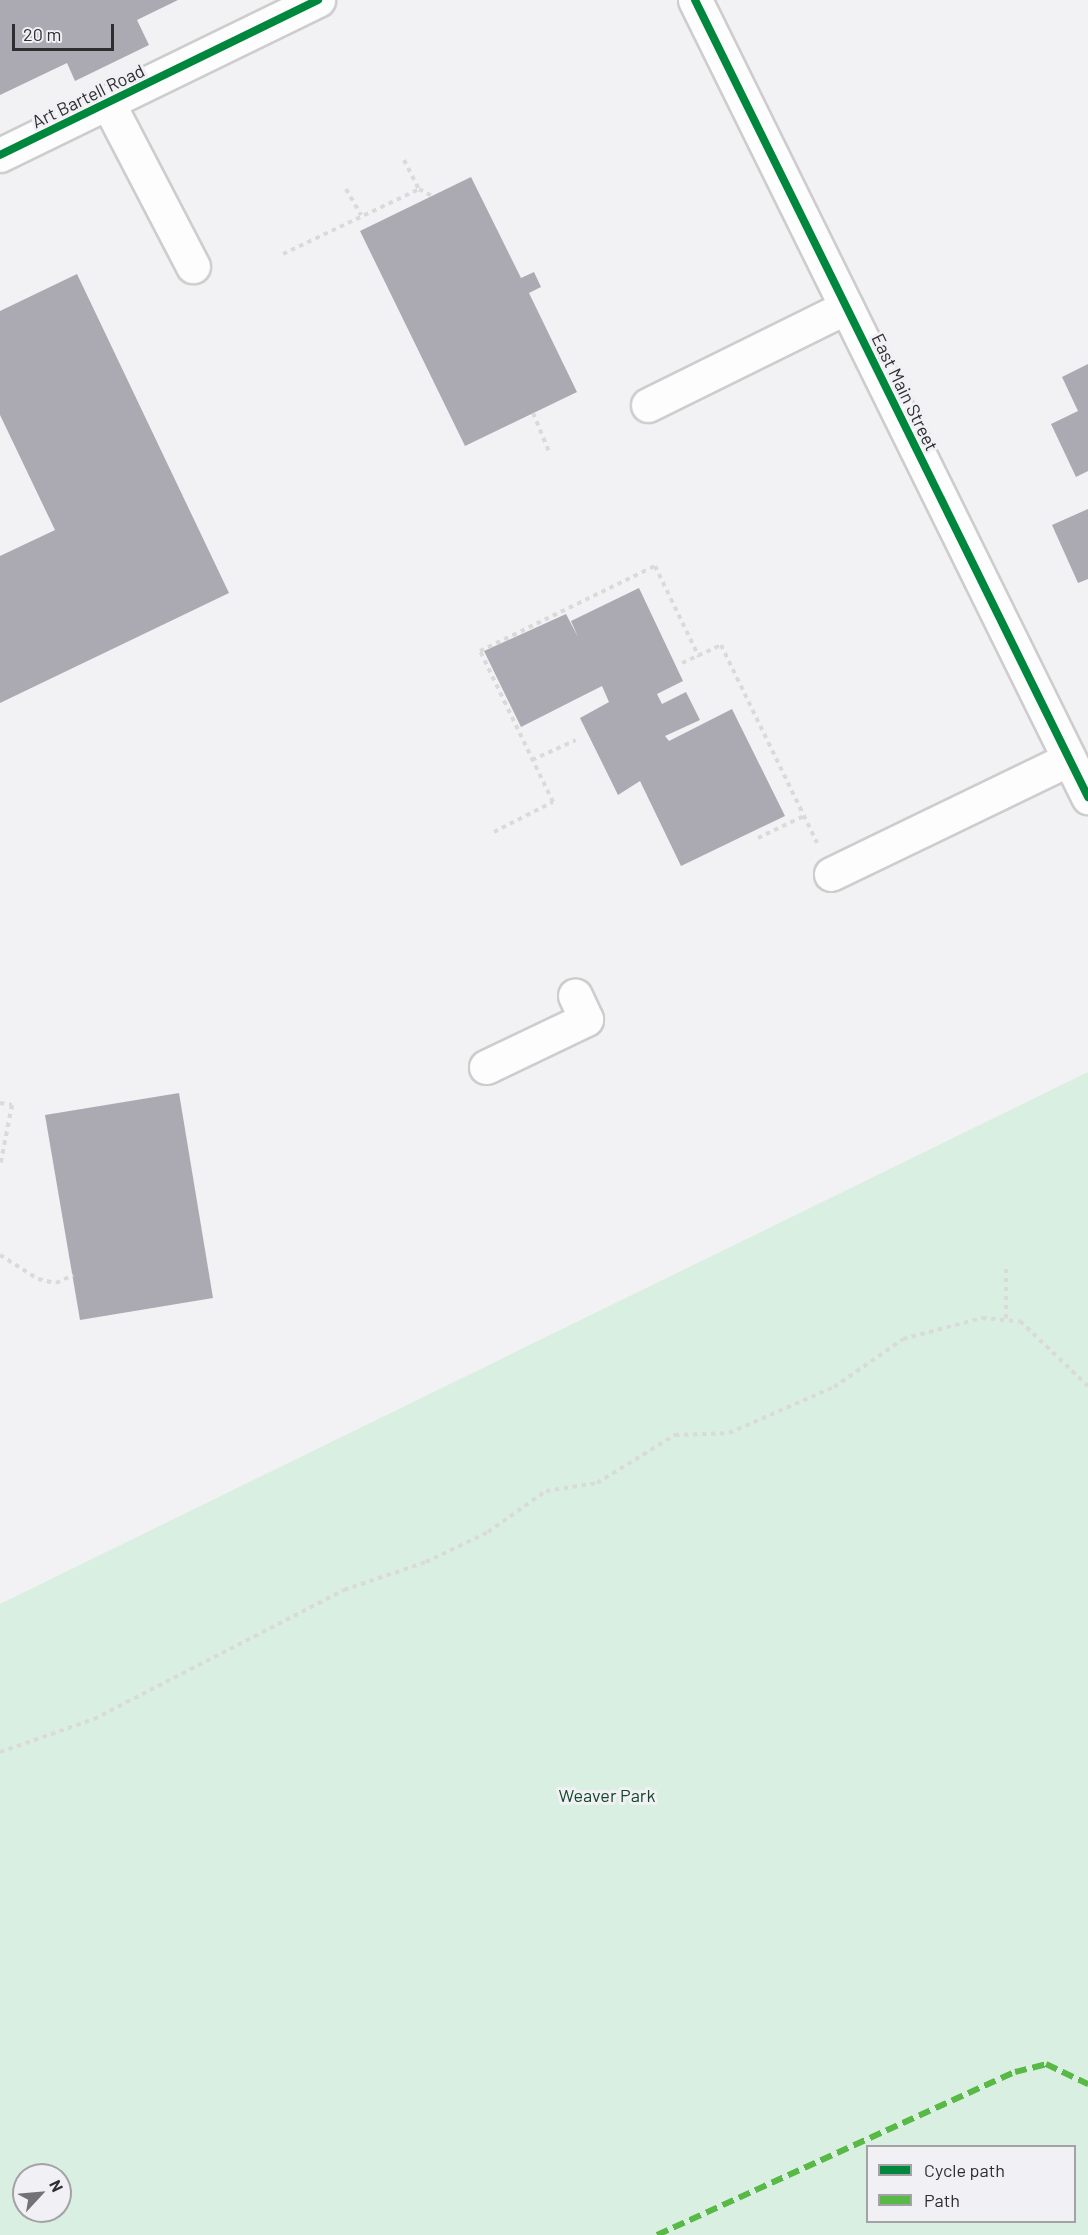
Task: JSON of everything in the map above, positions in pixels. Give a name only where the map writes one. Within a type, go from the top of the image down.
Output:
[{"type":"main road","name":"Art Bartell Road","points":[[0,155],[318,0]]},
{"type":"main road","name":"East Main Street","points":[[695,0],[1088,797]]},
{"type":"main road","points":[[108,103],[193,266]]},
{"type":"main road","points":[[648,405],[846,307]]},
{"type":"main road","points":[[831,874],[1069,759]]},
{"type":"main road","points":[[486,1067],[585,1018],[575,995]]},
{"type":"path","points":[[404,160],[420,189],[432,196]]},
{"type":"path","points":[[346,189],[360,215]]},
{"type":"path","points":[[284,254],[360,215],[420,189]]},
{"type":"path","points":[[533,413],[550,454]]},
{"type":"path","points":[[494,832],[553,802],[480,651],[655,566],[699,657]]},
{"type":"path","points":[[682,663],[721,645],[831,874]]},
{"type":"path","points":[[532,760],[576,740]]},
{"type":"path","points":[[758,838],[804,816]]},
{"type":"path","points":[[0,1103],[12,1105],[0,1166]]},
{"type":"path","points":[[0,1255],[38,1279],[56,1283],[73,1275]]},
{"type":"path","points":[[1006,1269],[1006,1320]]},
{"type":"path","points":[[0,1752],[94,1719],[344,1590],[426,1562],[488,1532],[546,1491],[597,1483],[636,1463],[675,1435],[729,1432],[834,1387],[903,1339],[982,1318],[1020,1321],[1088,1386]]},
{"type":"green space","name":"Weaver Park","points":[[1088,1072],[1088,2235],[0,2235],[0,1604]]},
{"type":"building","points":[[0,0],[178,0],[137,20],[149,45],[75,81],[67,63],[0,95]]},
{"type":"building","points":[[471,177],[521,278],[534,272],[541,287],[529,293],[577,392],[465,446],[360,231]]},
{"type":"building","points":[[77,274],[229,593],[0,703],[0,556],[55,530],[0,415],[0,311]]},
{"type":"building","points":[[1088,364],[1088,471],[1076,477],[1051,424],[1078,411],[1062,377]]},
{"type":"building","points":[[1088,509],[1088,579],[1078,583],[1052,525]]},
{"type":"building","points":[[639,588],[683,681],[657,694],[662,704],[686,692],[700,720],[665,736],[669,741],[732,709],[785,816],[681,866],[640,781],[618,795],[580,718],[609,702],[602,686],[521,727],[484,651],[566,614],[578,637],[571,621]]},
{"type":"building","points":[[179,1093],[213,1298],[80,1320],[45,1115]]},
{"type":"marked path","points":[[657,2235],[1015,2072],[1046,2064],[1088,2084]]},
{"type":"cycle path","points":[[0,155],[318,0]]},
{"type":"cycle path","points":[[695,0],[1088,797]]}]
